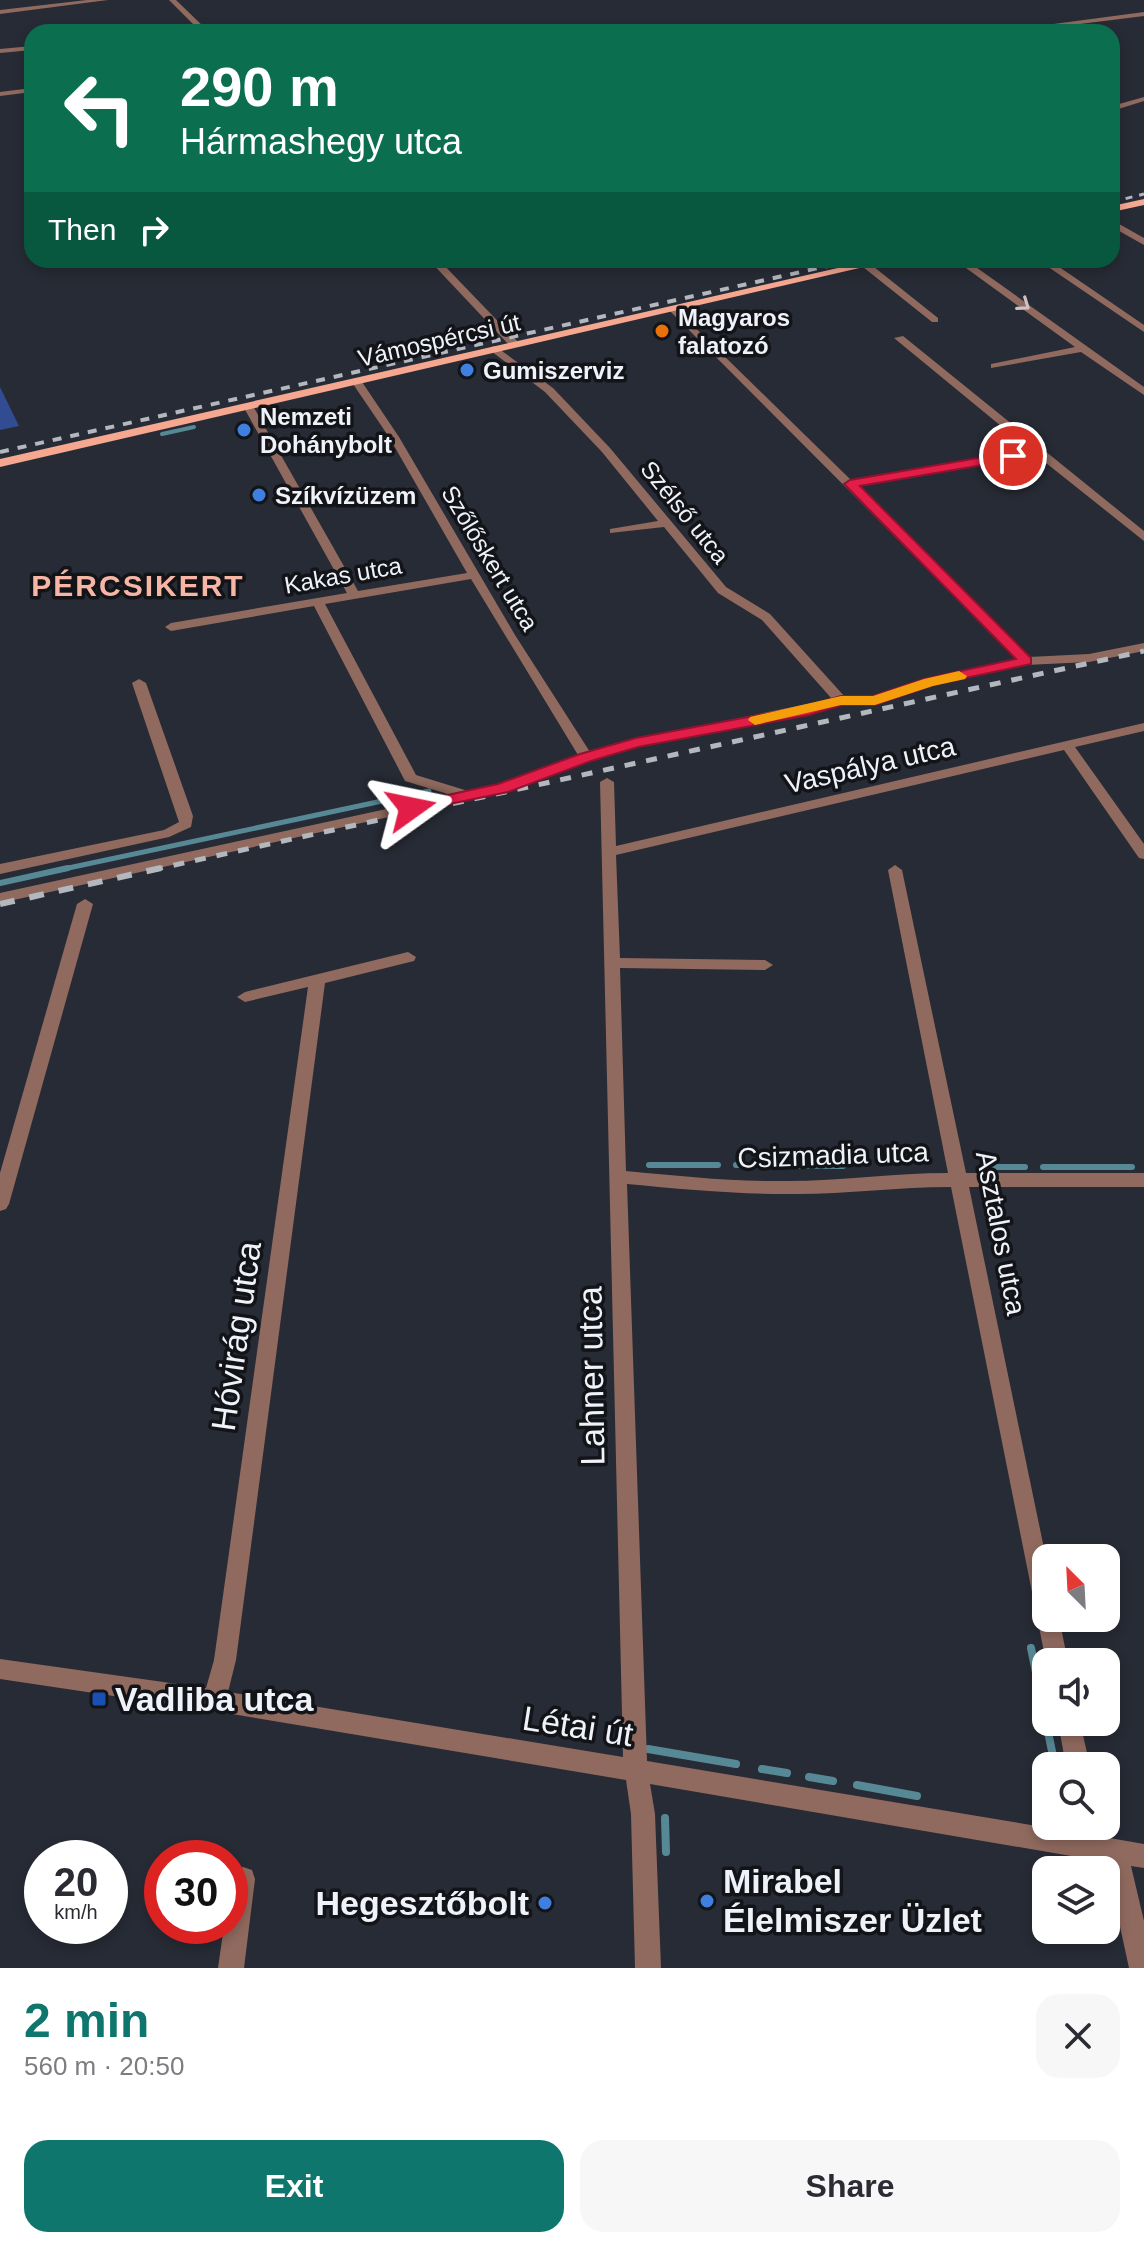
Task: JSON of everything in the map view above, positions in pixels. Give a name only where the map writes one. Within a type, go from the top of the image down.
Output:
[{"type":"main road","points":[[1120,207],[1144,202]]},
{"type":"main road","name":"Vámospércsi út","points":[[0,463],[853,268]]},
{"type":"street","points":[[0,12],[105,0]]},
{"type":"street","points":[[172,0],[196,24]]},
{"type":"street","points":[[1063,24],[1144,14]]},
{"type":"street","points":[[0,51],[24,49]]},
{"type":"street","points":[[0,94],[24,91]]},
{"type":"street","points":[[1120,107],[1144,99]]},
{"type":"street","points":[[1120,104],[1124,106]]},
{"type":"street","points":[[1120,228],[1144,242]]},
{"type":"street","points":[[442,268],[515,345]]},
{"type":"street","points":[[870,268],[935,320]]},
{"type":"street","points":[[971,268],[1144,392]]},
{"type":"street","points":[[1055,268],[1144,329]]},
{"type":"street","points":[[673,309],[1026,661]]},
{"type":"street","points":[[899,338],[1144,537]]},
{"type":"street","points":[[995,366],[1084,348]]},
{"type":"street","name":"Szélső utca","points":[[495,349],[549,390],[606,450],[722,590],[768,618],[841,701]]},
{"type":"street","name":"Szőlőskert utca","points":[[356,381],[394,437],[586,757]]},
{"type":"street","points":[[248,406],[354,595]]},
{"type":"street","points":[[850,484],[1041,451]]},
{"type":"street","points":[[614,531],[666,523]]},
{"type":"street","name":"Kakas utca","points":[[171,627],[475,575]]},
{"type":"street","points":[[318,602],[410,778],[469,795]]},
{"type":"street","points":[[0,898],[512,785],[586,757],[636,743],[841,701],[875,700],[929,682],[1026,661],[1089,658],[1144,647]]},
{"type":"street","points":[[0,869],[169,833],[186,824],[186,816],[139,683]]},
{"type":"street","name":"Vaspálya utca","points":[[608,852],[1144,727]]},
{"type":"street","points":[[1067,745],[1144,855]]},
{"type":"street","name":"Lahner utca","points":[[607,782],[636,1770],[643,1814],[648,1968]]},
{"type":"street","name":"Asztalos utca","points":[[895,870],[1033,1544]]},
{"type":"street","points":[[0,1204],[85,904]]},
{"type":"street","points":[[245,997],[408,957]]},
{"type":"street","points":[[612,963],[765,965]]},
{"type":"street","name":"Hóvirág utca","points":[[214,1700],[225,1660],[317,980]]},
{"type":"street","name":"Csizmadia utca","points":[[620,1177],[789,1188],[894,1180],[1144,1180]]},
{"type":"street","name":"Létai út","points":[[0,1669],[214,1700],[636,1770],[1100,1841],[1144,1856]]},
{"type":"street","points":[[1100,1841],[1142,1968]]},
{"type":"street","points":[[231,1968],[234,1944]]},
{"type":"building","points":[[0,387],[19,426],[0,430]]},
{"type":"waterway","points":[[162,434],[194,427]]},
{"type":"waterway","points":[[59,870],[429,791]]},
{"type":"waterway","points":[[0,883],[68,868]]},
{"type":"waterway","points":[[649,1165],[718,1165]]},
{"type":"waterway","points":[[736,1165],[843,1166]]},
{"type":"waterway","points":[[983,1167],[1025,1167]]},
{"type":"waterway","points":[[1043,1167],[1132,1167]]},
{"type":"waterway","points":[[1031,1648],[1052,1752]]},
{"type":"waterway","points":[[648,1749],[736,1764]]},
{"type":"waterway","points":[[762,1769],[787,1773]]},
{"type":"waterway","points":[[809,1777],[833,1781]]},
{"type":"waterway","points":[[857,1785],[917,1796]]},
{"type":"waterway","points":[[665,1818],[666,1852]]},
{"type":"railway","points":[[1120,200],[1144,194]]},
{"type":"railway","points":[[0,452],[818,268]]},
{"type":"railway","points":[[156,869],[1144,651]]},
{"type":"railway","points":[[156,869],[161,868]]},
{"type":"railway","points":[[0,904],[156,869]]},
{"type":"railway","points":[[152,870],[156,869]]},
{"type":"slow traffic","points":[[755,720],[841,701],[875,700],[929,682],[959,676]]},
{"type":"place","name":"Magyaros falatozó","points":[[662,331]]},
{"type":"place","name":"Gumiszerviz","points":[[467,370]]},
{"type":"place","name":"Nemzeti Dohánybolt","points":[[244,430]]},
{"type":"place","name":"Szíkvízüzem","points":[[259,495]]},
{"type":"place","name":"Vadliba utca","points":[[99,1699]]},
{"type":"place","name":"Mirabel Élelmiszer Üzlet","points":[[707,1901]]},
{"type":"place","name":"Hegesztőbolt","points":[[545,1903]]},
{"type":"district","name":"PÉRCSIKERT","points":[[138,585]]},
{"type":"route","points":[[411,808],[502,788],[586,757],[636,743],[841,701],[875,700],[929,682],[1026,661],[850,484],[1013,456]]}]
